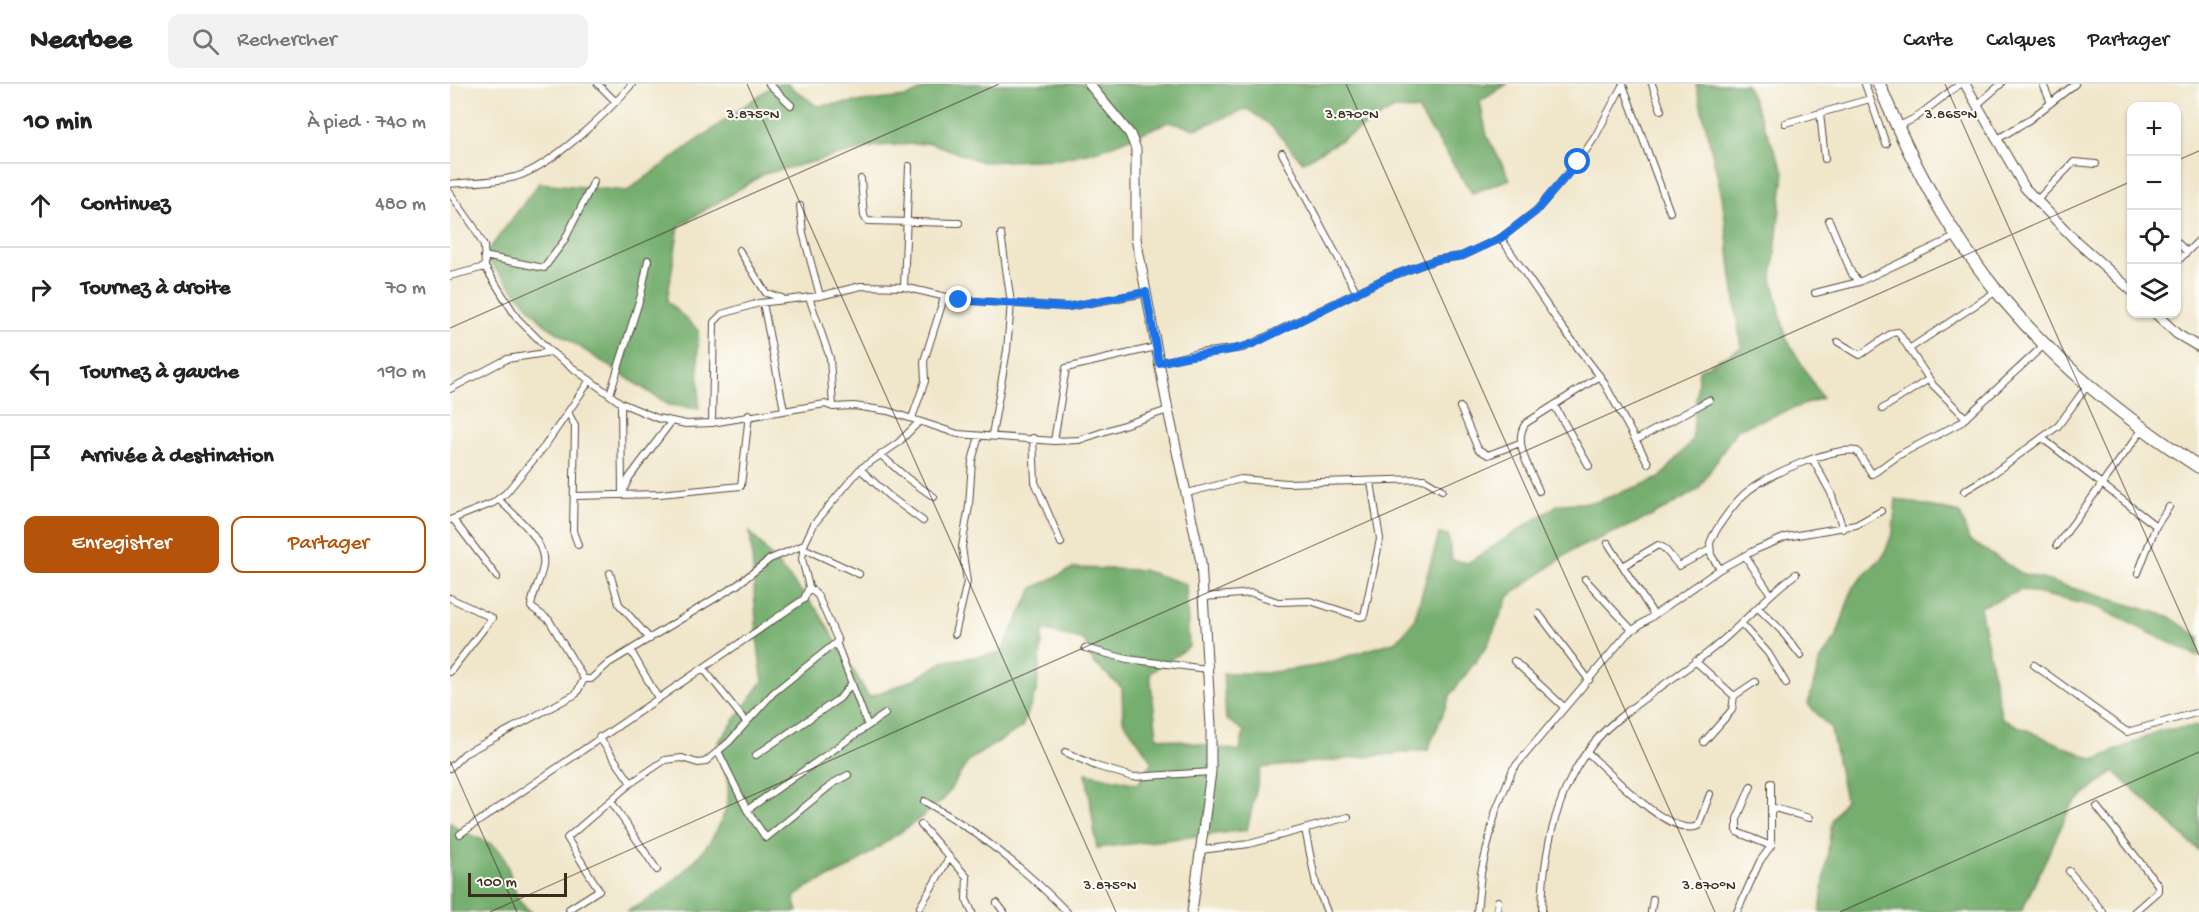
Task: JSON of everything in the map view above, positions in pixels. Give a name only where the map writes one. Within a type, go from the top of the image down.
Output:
[{"type":"highway","points":[[1879,84],[1918,173],[1955,237],[1995,292],[2044,345],[2087,386],[2142,430],[2199,467]]},
{"type":"street","points":[[598,84],[616,102]]},
{"type":"street","points":[[450,184],[515,177],[532,170],[548,160],[616,102],[632,84]]},
{"type":"street","points":[[769,84],[791,105]]},
{"type":"street","points":[[1089,84],[1130,134],[1136,149],[1136,238],[1168,410],[1201,562],[1211,726],[1211,772],[1192,912]]},
{"type":"street","points":[[1623,84],[1670,212]]},
{"type":"street","points":[[1159,363],[1197,353],[1243,348],[1386,278],[1435,260],[1462,256],[1501,238],[1536,211],[1578,162],[1595,137],[1623,84]]},
{"type":"street","points":[[1652,84],[1662,110]]},
{"type":"street","points":[[1865,84],[1886,144]]},
{"type":"street","points":[[1896,127],[1915,118],[1960,84]]},
{"type":"street","points":[[1965,84],[2015,173],[2036,201],[2127,286]]},
{"type":"street","points":[[1977,105],[2001,84]]},
{"type":"street","points":[[2043,84],[2051,103]]},
{"type":"street","points":[[1996,140],[2051,103],[2074,84]]},
{"type":"street","points":[[1785,123],[1870,99]]},
{"type":"street","points":[[1820,113],[1826,159]]},
{"type":"street","points":[[1282,153],[1357,293]]},
{"type":"street","points":[[2036,201],[2074,162],[2096,164]]},
{"type":"street","points":[[904,287],[909,166]]},
{"type":"street","points":[[861,179],[864,216],[867,221],[959,223]]},
{"type":"street","points":[[484,256],[544,268],[564,241],[594,181]]},
{"type":"street","points":[[450,193],[474,226],[484,246],[485,267],[517,318],[551,352],[621,403],[671,422],[712,423],[749,414],[801,410],[825,404],[833,407],[869,407],[912,418],[938,429],[979,436],[992,435],[1054,441],[1079,440],[1168,410]]},
{"type":"street","points":[[800,206],[803,233],[820,296]]},
{"type":"street","points":[[1829,219],[1852,274],[1859,282]]},
{"type":"street","points":[[992,435],[1007,350],[1011,303],[1001,234]]},
{"type":"street","points":[[1815,293],[1859,282],[1955,237]]},
{"type":"street","points":[[1501,238],[1561,326],[1600,376],[1648,463]]},
{"type":"street","points":[[2181,258],[2199,240]]},
{"type":"street","points":[[2181,246],[2187,252]]},
{"type":"street","points":[[739,250],[766,294],[783,299]]},
{"type":"street","points":[[610,394],[641,295],[648,260]]},
{"type":"street","points":[[450,276],[485,267]]},
{"type":"street","points":[[712,423],[716,319],[722,314],[763,303],[820,296],[861,286],[904,287],[944,298],[1067,307],[1146,292]]},
{"type":"street","points":[[1909,349],[1995,292]]},
{"type":"street","points":[[809,297],[830,358],[833,407]]},
{"type":"street","points":[[912,418],[925,381],[924,361],[944,298]]},
{"type":"street","points":[[763,303],[784,410]]},
{"type":"street","points":[[2160,318],[2182,338],[2199,347]]},
{"type":"street","points":[[1838,342],[1860,355],[1895,332],[1929,379],[1966,418]]},
{"type":"street","points":[[1720,569],[1709,550],[1713,535],[1748,491],[1785,471],[1835,453],[1857,451],[1872,474],[1899,455],[1950,430],[1966,418],[2044,345]]},
{"type":"street","points":[[1054,441],[1066,368],[1073,364],[1156,347]]},
{"type":"street","points":[[450,389],[507,359],[551,352]]},
{"type":"street","points":[[1539,491],[1520,444],[1521,429],[1526,423],[1600,376]]},
{"type":"street","points":[[1882,409],[1929,379]]},
{"type":"street","points":[[497,578],[452,520],[499,500],[544,447],[590,380]]},
{"type":"street","points":[[1964,490],[1994,473],[2065,419],[2087,386]]},
{"type":"street","points":[[1636,440],[1708,400]]},
{"type":"street","points":[[621,403],[622,494]]},
{"type":"street","points":[[1554,405],[1589,466]]},
{"type":"street","points":[[1460,407],[1478,449],[1484,454],[1488,455],[1520,444]]},
{"type":"street","points":[[568,412],[575,426],[573,531],[578,545]]},
{"type":"street","points":[[575,496],[660,495],[741,486],[749,414]]},
{"type":"street","points":[[622,494],[629,478],[671,422]]},
{"type":"street","points":[[569,909],[599,890],[567,838],[632,783],[664,760],[682,758],[701,763],[718,751],[772,693],[836,642],[838,637],[818,596],[809,587],[803,563],[803,547],[814,524],[860,469],[881,455],[920,422]]},
{"type":"street","points":[[2056,545],[2142,430]]},
{"type":"street","points":[[955,634],[966,582],[962,547],[969,506],[972,461],[979,436]]},
{"type":"street","points":[[1033,438],[1035,482],[1060,543]]},
{"type":"street","points":[[2042,438],[2156,526]]},
{"type":"street","points":[[881,455],[907,478],[934,497]]},
{"type":"street","points":[[1813,460],[1831,493],[1843,529]]},
{"type":"street","points":[[860,469],[889,496],[923,521]]},
{"type":"street","points":[[1187,493],[1241,479],[1287,483],[1424,479],[1442,490]]},
{"type":"street","points":[[1204,597],[1252,594],[1278,602],[1310,601],[1360,617],[1364,616],[1380,539],[1371,482]]},
{"type":"street","points":[[499,500],[526,528],[543,555],[543,567],[531,607],[549,620],[584,679]]},
{"type":"street","points":[[2138,573],[2156,526],[2169,507]]},
{"type":"street","points":[[1477,912],[1481,873],[1496,810],[1513,770],[1564,707],[1632,630],[1720,569],[1745,556],[1786,537],[1856,525],[1881,511]]},
{"type":"street","points":[[1608,543],[1654,615]]},
{"type":"street","points":[[1623,566],[1658,545],[1664,548],[1679,567],[1709,550]]},
{"type":"street","points":[[584,679],[591,679],[609,663],[737,585],[770,559],[803,547],[859,574]]},
{"type":"street","points":[[1745,556],[1770,593]]},
{"type":"street","points":[[610,573],[618,604],[650,639]]},
{"type":"street","points":[[1542,912],[1542,878],[1557,812],[1568,784],[1587,752],[1618,718],[1742,624],[1770,593],[1797,574]]},
{"type":"street","points":[[1585,579],[1632,630]]},
{"type":"street","points":[[460,834],[804,598],[809,587]]},
{"type":"street","points":[[450,598],[492,618],[450,672]]},
{"type":"street","points":[[1758,608],[1780,629],[1801,656]]},
{"type":"street","points":[[1539,614],[1589,680]]},
{"type":"street","points":[[1742,624],[1768,653],[1786,683]]},
{"type":"street","points":[[836,642],[868,726]]},
{"type":"street","points":[[1085,648],[1127,659],[1207,669]]},
{"type":"street","points":[[631,651],[658,698]]},
{"type":"street","points":[[1514,661],[1564,707]]},
{"type":"street","points":[[1695,661],[1734,696]]},
{"type":"street","points":[[2034,665],[2127,732],[2199,712]]},
{"type":"street","points":[[703,668],[746,722]]},
{"type":"street","points":[[450,768],[464,754],[576,694],[584,679]]},
{"type":"street","points":[[1704,742],[1732,710],[1734,696],[1755,682]]},
{"type":"street","points":[[756,755],[840,698],[852,683]]},
{"type":"street","points":[[747,810],[822,761],[885,714]]},
{"type":"street","points":[[599,737],[632,783]]},
{"type":"street","points":[[718,751],[747,810],[766,838],[834,782],[848,775]]},
{"type":"street","points":[[1065,752],[1096,766],[1133,777],[1211,772]]},
{"type":"street","points":[[1587,752],[1650,811],[1683,825],[1692,828],[1698,826],[1710,794]]},
{"type":"street","points":[[1737,912],[1760,861],[1771,846],[1772,783]]},
{"type":"street","points":[[1751,786],[1737,819],[1737,832],[1771,846]]},
{"type":"street","points":[[611,801],[657,870]]},
{"type":"street","points":[[924,801],[978,834],[1018,864],[1067,912]]},
{"type":"street","points":[[1771,807],[1809,818]]},
{"type":"street","points":[[2097,807],[2158,885],[2158,891],[2133,912]]},
{"type":"street","points":[[1201,849],[1249,844],[1348,817]]},
{"type":"street","points":[[921,825],[966,877],[966,899],[972,912]]},
{"type":"street","points":[[1305,829],[1316,884],[1327,912]]},
{"type":"street","points":[[920,907],[950,858]]},
{"type":"street","points":[[2069,871],[2103,912]]},
{"type":"street","points":[[1651,912],[1653,899]]},
{"type":"street","points":[[1497,912],[1498,901]]},
{"type":"street","points":[[997,903],[1004,912]]},
{"type":"green space","points":[[775,84],[787,84],[817,106],[907,97],[935,84],[1507,84],[1480,102],[1487,136],[1510,179],[1472,193],[1418,110],[1394,109],[1303,162],[1270,125],[1247,109],[1195,129],[1169,122],[1100,150],[1060,159],[982,162],[931,143],[876,146],[764,174],[679,226],[667,301],[698,330],[699,409],[669,405],[544,324],[484,256],[539,183],[627,191]]},
{"type":"green space","points":[[1696,84],[1746,84],[1784,172],[1772,278],[1786,338],[1822,398],[1737,429],[1698,490],[1652,516],[1573,550],[1509,596],[1487,646],[1451,694],[1428,750],[1261,768],[1247,830],[1097,848],[1086,773],[1138,784],[1152,761],[1123,720],[1122,688],[1093,662],[1084,640],[1043,630],[1037,689],[1022,727],[969,760],[944,799],[918,820],[847,869],[808,887],[794,898],[798,912],[626,912],[658,892],[690,866],[715,833],[723,816],[728,798],[728,784],[718,743],[763,681],[756,626],[750,532],[818,611],[869,697],[915,679],[945,661],[1001,653],[1033,588],[1073,568],[1142,570],[1186,584],[1189,647],[1150,673],[1157,737],[1240,751],[1244,731],[1226,719],[1223,673],[1266,673],[1316,666],[1397,641],[1414,621],[1439,534],[1448,535],[1452,560],[1468,563],[1559,504],[1596,502],[1660,478],[1692,441],[1699,370],[1741,348],[1722,196]]},
{"type":"green space","points":[[1896,499],[1960,513],[1969,540],[2021,573],[2168,616],[2199,637],[2199,657],[2097,607],[2022,590],[1980,607],[2002,719],[2095,760],[2161,730],[2199,726],[2199,851],[2114,771],[2071,806],[2021,912],[1820,912],[1832,820],[1845,800],[1831,729],[1808,704],[1820,660],[1836,638],[1853,587],[1884,555],[1893,531]]},
{"type":"green space","points":[[450,822],[462,831],[497,848],[506,862],[519,900],[531,912],[450,912]]},
{"type":"route","points":[[959,300],[1067,307],[1093,304],[1146,292],[1159,363],[1197,353],[1243,348],[1386,278],[1445,257],[1462,256],[1501,238],[1520,226],[1536,211],[1578,162]]}]
